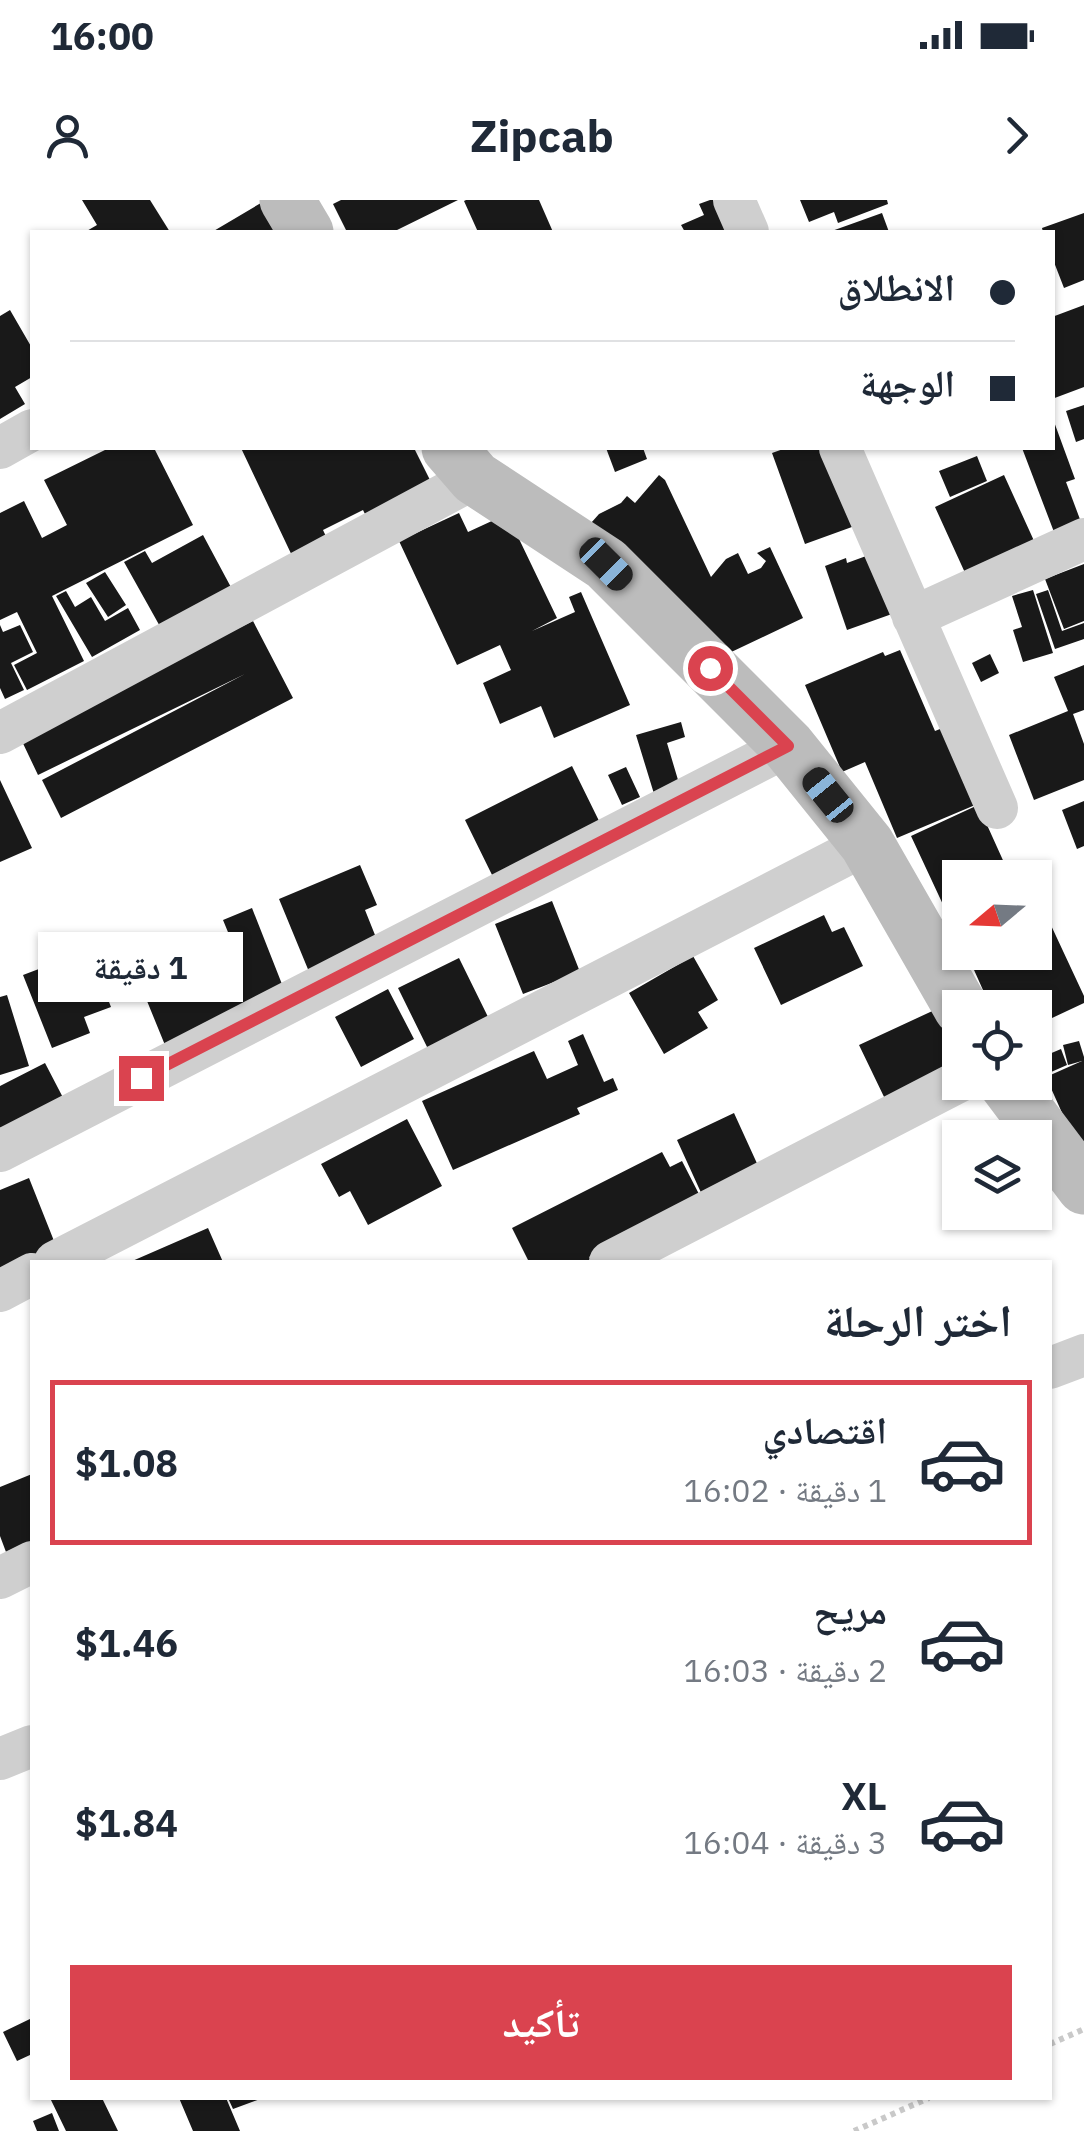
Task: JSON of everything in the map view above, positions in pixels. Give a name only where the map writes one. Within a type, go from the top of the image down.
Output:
[{"type":"street","points":[[287,200],[305,230]]},
{"type":"street","points":[[734,200],[747,230]]},
{"type":"street","points":[[0,448],[30,431]]},
{"type":"street","points":[[841,450],[997,808]]},
{"type":"street","points":[[0,733],[462,463],[606,564],[788,746],[867,844],[951,990]]},
{"type":"street","points":[[913,617],[1084,539]]},
{"type":"street","points":[[0,1151],[788,746]]},
{"type":"street","points":[[59,1260],[867,844]]},
{"type":"street","points":[[614,1260],[942,1090]]},
{"type":"street","points":[[1019,1100],[1084,1187]]},
{"type":"street","points":[[0,1291],[30,1275]]},
{"type":"street","points":[[1052,1367],[1084,1355]]},
{"type":"street","points":[[0,1578],[30,1563]]},
{"type":"street","points":[[0,1758],[30,1747]]},
{"type":"path","points":[[1052,2043],[1084,2028]]},
{"type":"path","points":[[854,2131],[924,2100]]},
{"type":"building","points":[[82,200],[150,200],[169,230],[88,230],[97,225]]},
{"type":"building","points":[[266,200],[285,230],[215,230]]},
{"type":"building","points":[[341,200],[458,200],[397,230],[346,230],[333,204]]},
{"type":"building","points":[[539,200],[552,230],[477,230],[464,201]]},
{"type":"building","points":[[728,200],[766,230],[684,230],[681,225],[704,215],[699,204]]},
{"type":"building","points":[[800,200],[887,200],[888,204],[838,223],[834,212],[809,222]]},
{"type":"building","points":[[882,213],[888,230],[835,230]]},
{"type":"building","points":[[1084,213],[1084,280],[1064,288],[1055,265],[1055,230],[1042,228]]},
{"type":"building","points":[[1084,305],[1084,387],[1055,398],[1055,316]]},
{"type":"building","points":[[10,310],[30,345],[30,378],[15,387],[25,404],[0,419],[0,316]]},
{"type":"building","points":[[1084,405],[1084,439],[1076,442],[1066,411]]},
{"type":"building","points":[[1055,424],[1075,479],[1066,482],[1081,522],[1054,532],[1023,450],[1055,450]]},
{"type":"building","points":[[105,450],[155,450],[193,525],[52,596],[84,661],[27,690],[14,665],[37,653],[17,612],[0,620],[0,513],[24,501],[42,538],[67,525],[44,480]]},
{"type":"building","points":[[242,450],[415,450],[436,492],[370,524],[363,510],[323,530],[330,545],[295,562]]},
{"type":"building","points":[[607,450],[644,450],[647,459],[615,472]]},
{"type":"building","points":[[832,450],[885,515],[805,544],[772,453]]},
{"type":"building","points":[[977,456],[987,481],[950,497],[939,471]]},
{"type":"building","points":[[659,475],[665,480],[711,577],[726,559],[738,553],[748,574],[761,568],[766,561],[757,553],[770,547],[803,618],[725,655],[583,532],[599,514],[627,496],[635,503]]},
{"type":"building","points":[[1004,475],[1035,543],[966,575],[935,507]]},
{"type":"building","points":[[459,513],[468,532],[507,514],[557,618],[532,631],[575,612],[569,597],[581,592],[630,705],[554,738],[541,706],[500,724],[483,683],[511,670],[500,645],[457,665],[399,541]]},
{"type":"building","points":[[203,535],[233,591],[162,630],[124,562],[145,551],[152,563]]},
{"type":"building","points":[[899,544],[920,604],[847,630],[825,566],[846,558],[847,563]]},
{"type":"building","points":[[1084,564],[1084,621],[1064,629],[1045,579]]},
{"type":"building","points":[[105,572],[126,605],[108,617],[86,583]]},
{"type":"building","points":[[1033,590],[1053,653],[1023,662],[1013,630],[1022,627],[1012,596]]},
{"type":"building","points":[[1048,590],[1062,631],[1084,623],[1084,639],[1055,649],[1036,594]]},
{"type":"building","points":[[66,591],[75,607],[91,597],[105,621],[128,608],[140,630],[92,657],[56,596]]},
{"type":"building","points":[[253,621],[293,698],[61,818],[42,780],[245,674],[38,775],[19,735]]},
{"type":"building","points":[[0,625],[3,632],[20,625],[33,652],[11,663],[24,690],[5,699],[0,688]]},
{"type":"building","points":[[900,650],[935,731],[955,723],[987,800],[897,838],[865,762],[842,772],[805,685],[883,652],[885,656]]},
{"type":"building","points":[[990,654],[999,673],[981,682],[972,663]]},
{"type":"building","points":[[1084,665],[1084,710],[1073,714],[1084,744],[1084,780],[1034,800],[1009,735],[1068,711],[1054,677]]},
{"type":"building","points":[[681,722],[685,737],[667,743],[681,790],[655,797],[636,735]]},
{"type":"building","points":[[572,766],[602,827],[495,881],[465,820]]},
{"type":"building","points":[[626,767],[640,797],[622,805],[608,775]]},
{"type":"building","points":[[0,780],[32,848],[0,862]]},
{"type":"building","points":[[1084,801],[1084,846],[1077,849],[1062,810]]},
{"type":"building","points":[[978,805],[1003,860],[942,860],[942,902],[911,836]]},
{"type":"building","points":[[360,865],[377,905],[365,910],[381,950],[312,979],[279,899]]},
{"type":"building","points":[[552,901],[580,972],[523,994],[495,924]]},
{"type":"building","points":[[252,908],[289,1002],[167,1050],[147,1001],[214,975],[203,947],[230,937],[223,920]]},
{"type":"building","points":[[824,915],[832,932],[844,927],[863,966],[781,1005],[754,948]]},
{"type":"building","points":[[1052,927],[1084,1003],[1052,1018],[1052,990],[983,990],[974,970],[1052,970]]},
{"type":"building","points":[[89,950],[111,1007],[84,1017],[90,1033],[52,1048],[23,975]]},
{"type":"building","points":[[693,956],[718,1000],[698,1012],[708,1028],[664,1054],[629,993]]},
{"type":"building","points":[[459,958],[491,1023],[430,1053],[398,988]]},
{"type":"building","points":[[388,989],[414,1039],[361,1067],[335,1017]]},
{"type":"building","points":[[7,995],[29,1066],[0,1075],[0,997]]},
{"type":"building","points":[[942,1009],[942,1075],[886,1101],[859,1045]]},
{"type":"building","points":[[583,1034],[604,1082],[613,1078],[618,1090],[577,1108],[580,1114],[453,1170],[422,1101],[534,1051],[547,1079],[578,1065],[568,1041]]},
{"type":"building","points":[[1079,1041],[1084,1057],[1084,1162],[1052,1090],[1052,1074],[1082,1061],[1068,1065],[1063,1045]]},
{"type":"building","points":[[1061,1049],[1067,1065],[1052,1072],[1052,1053]]},
{"type":"building","points":[[45,1063],[71,1113],[10,1145],[0,1127],[0,1086]]},
{"type":"building","points":[[734,1113],[760,1170],[703,1197],[677,1140]]},
{"type":"building","points":[[407,1119],[442,1186],[368,1225],[350,1191],[339,1197],[321,1164]]},
{"type":"building","points":[[662,1152],[670,1167],[682,1161],[701,1198],[589,1260],[528,1260],[512,1228]]},
{"type":"building","points":[[29,1178],[58,1251],[0,1274],[0,1190]]},
{"type":"building","points":[[208,1228],[222,1260],[135,1260]]},
{"type":"building","points":[[30,1475],[30,1543],[6,1552],[0,1536],[0,1487]]},
{"type":"building","points":[[30,2019],[30,2055],[17,2061],[3,2032]]},
{"type":"building","points":[[51,2100],[103,2100],[118,2131],[66,2131]]},
{"type":"building","points":[[180,2100],[227,2100],[240,2131],[193,2131]]},
{"type":"building","points":[[229,2100],[258,2100],[233,2109]]},
{"type":"building","points":[[52,2113],[59,2131],[37,2131],[33,2121]]},
{"type":"route","points":[[141,1078],[788,746],[710,668]]}]
